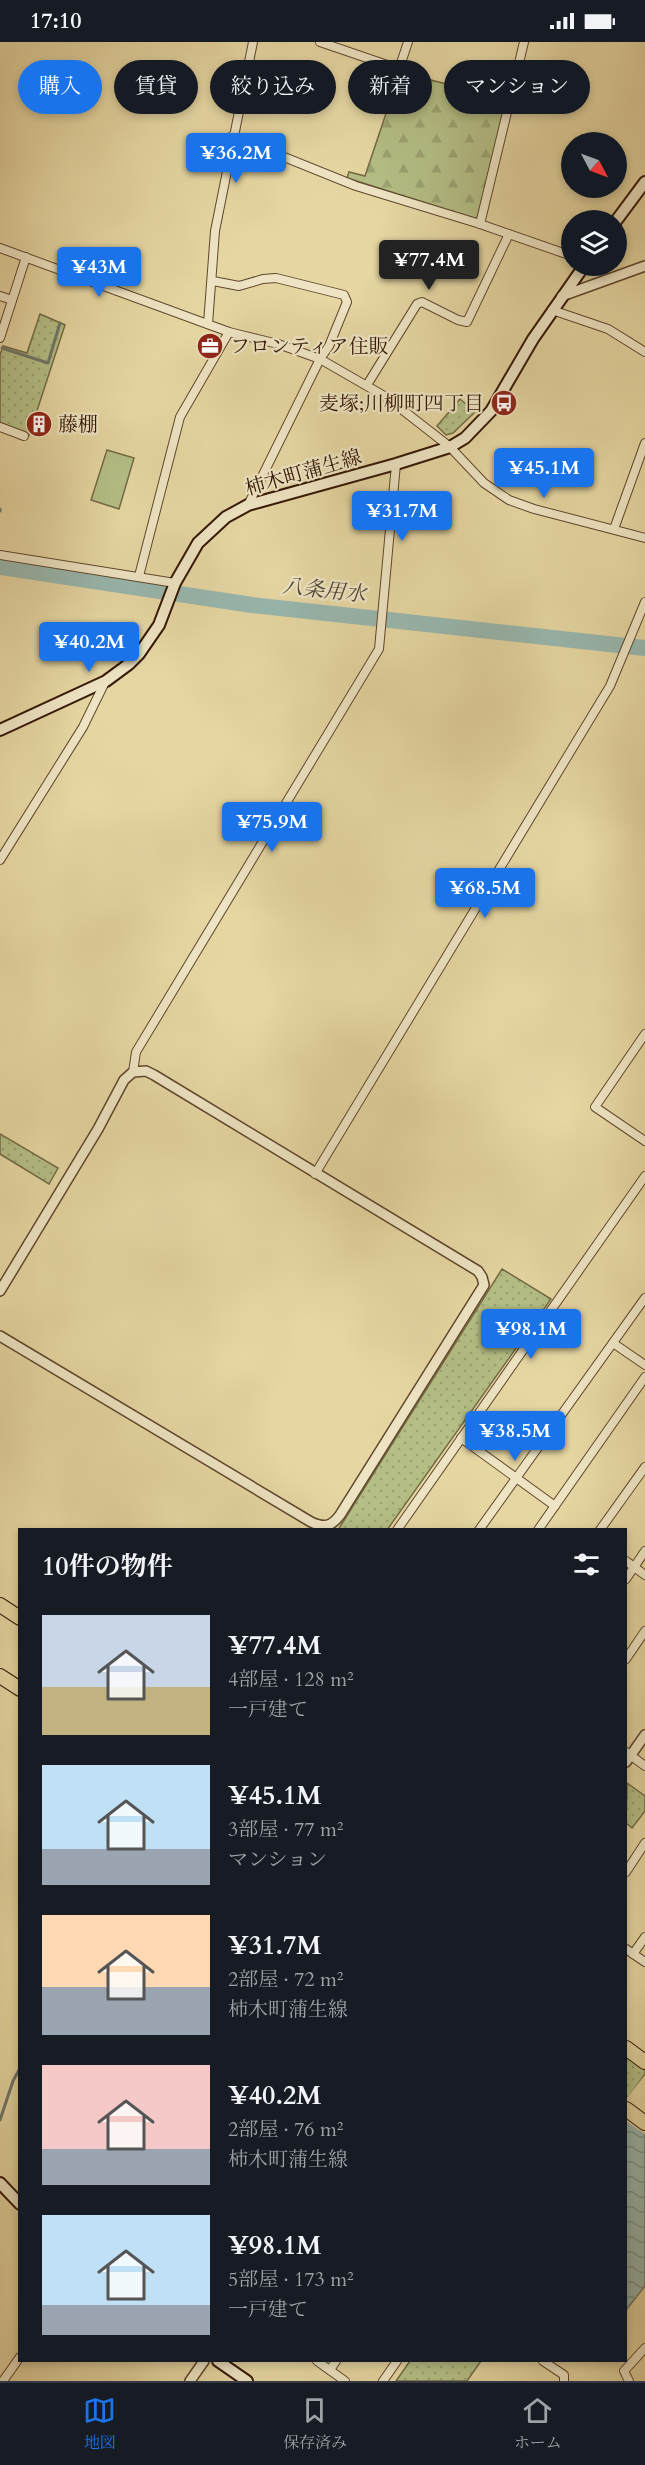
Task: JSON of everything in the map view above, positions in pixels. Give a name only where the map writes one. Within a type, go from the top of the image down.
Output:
[{"type":"highway","points":[[0,1605],[18,1617]]},
{"type":"highway","points":[[0,1676],[18,1688]]},
{"type":"highway","points":[[627,2049],[642,2060]]},
{"type":"highway","points":[[627,2110],[645,2123]]},
{"type":"main road","points":[[624,210],[645,182]]},
{"type":"main road","name":"柿木町蒲生線","points":[[0,730],[106,681],[139,654],[159,625],[174,585],[198,543],[226,517],[248,505],[396,464],[450,447],[465,438],[491,411],[552,310],[577,276]]},
{"type":"main road","points":[[0,2183],[18,2202]]},
{"type":"main road","points":[[219,2362],[246,2381]]},
{"type":"street","points":[[208,324],[215,231],[232,136],[253,42]]},
{"type":"street","points":[[320,42],[399,69],[408,42]]},
{"type":"street","points":[[480,224],[524,42]]},
{"type":"street","points":[[232,136],[356,186],[480,224],[561,252]]},
{"type":"street","points":[[368,385],[417,304],[422,302],[458,320],[467,322],[509,234]]},
{"type":"street","points":[[0,248],[229,332],[278,344],[320,359],[368,385],[450,447],[484,483],[509,500],[534,509],[645,538]]},
{"type":"street","points":[[0,338],[26,257]]},
{"type":"street","points":[[562,296],[645,266]]},
{"type":"street","points":[[213,281],[239,286],[276,278],[344,295],[347,302],[329,345],[248,505]]},
{"type":"street","points":[[0,296],[12,300]]},
{"type":"street","points":[[552,310],[608,329],[645,352]]},
{"type":"street","points":[[139,576],[180,417],[229,332]]},
{"type":"street","points":[[0,427],[24,436]]},
{"type":"street","points":[[614,529],[645,443]]},
{"type":"street","points":[[133,1072],[136,1052],[379,649],[396,464]]},
{"type":"street","points":[[0,555],[139,576],[174,585]]},
{"type":"street","points":[[315,1174],[610,686],[645,602]]},
{"type":"street","points":[[0,860],[83,727],[106,681]]},
{"type":"street","points":[[645,1034],[595,1107],[645,1141]]},
{"type":"street","points":[[0,1291],[98,1129],[124,1080],[133,1072],[146,1071],[478,1272],[484,1285],[340,1515],[328,1526],[323,1527],[311,1522],[0,1336]]},
{"type":"street","points":[[398,1528],[645,1176]]},
{"type":"street","points":[[480,1528],[645,1298]]},
{"type":"street","points":[[613,1343],[645,1365]]},
{"type":"street","points":[[539,1528],[645,1377]]},
{"type":"street","points":[[461,1438],[555,1506]]},
{"type":"street","points":[[601,1528],[645,1467]]},
{"type":"street","points":[[627,1578],[645,1551]]},
{"type":"street","points":[[627,1562],[645,1575]]},
{"type":"street","points":[[627,1658],[645,1631]]},
{"type":"street","points":[[645,1735],[627,1757],[645,1766]]},
{"type":"street","points":[[627,1870],[645,1843]]},
{"type":"street","points":[[645,1937],[629,1951],[645,1962]]},
{"type":"street","points":[[629,2381],[624,2372],[645,2348]]},
{"type":"street","points":[[3,2381],[18,2360]]},
{"type":"street","points":[[190,2381],[203,2362]]},
{"type":"street","points":[[318,2362],[345,2381]]},
{"type":"street","points":[[330,2370],[335,2362]]},
{"type":"street","points":[[383,2381],[396,2362]]},
{"type":"street","points":[[544,2362],[564,2375],[564,2381]]},
{"type":"green space","points":[[432,80],[444,83],[444,114],[504,115],[477,219],[347,178],[349,172],[365,176],[386,114],[432,114]]},
{"type":"green space","points":[[40,314],[65,325],[29,435],[0,424],[0,355],[3,346],[27,353]]},
{"type":"green space","points":[[460,399],[475,412],[453,433],[446,435],[437,426]]},
{"type":"green space","points":[[107,450],[134,458],[119,509],[91,500]]},
{"type":"green space","points":[[0,1134],[58,1168],[49,1184],[0,1154]]},
{"type":"green space","points":[[502,1269],[551,1299],[388,1528],[339,1528]]},
{"type":"green space","points":[[627,1783],[645,1796],[645,1811],[632,1828],[627,1824]]},
{"type":"green space","points":[[627,2056],[645,2068],[645,2074],[627,2100]]},
{"type":"green space","points":[[409,2362],[480,2362],[467,2381],[396,2381]]},
{"type":"water","points":[[645,2078],[645,2286],[627,2309],[627,2103]]},
{"type":"pier","points":[[645,2075],[645,2134],[627,2122],[627,2098]]},
{"type":"waterway","points":[[2,348],[48,363],[60,323]]},
{"type":"waterway","name":"八条用水","points":[[0,567],[252,605],[645,648]]},
{"type":"waterway","points":[[0,2120],[18,2072]]},
{"type":"place","name":"フロンティア住販","points":[[210,346]]},
{"type":"place","name":"麦塚;川柳町四丁目","points":[[504,403]]},
{"type":"place","name":"藤棚","points":[[39,424]]}]
